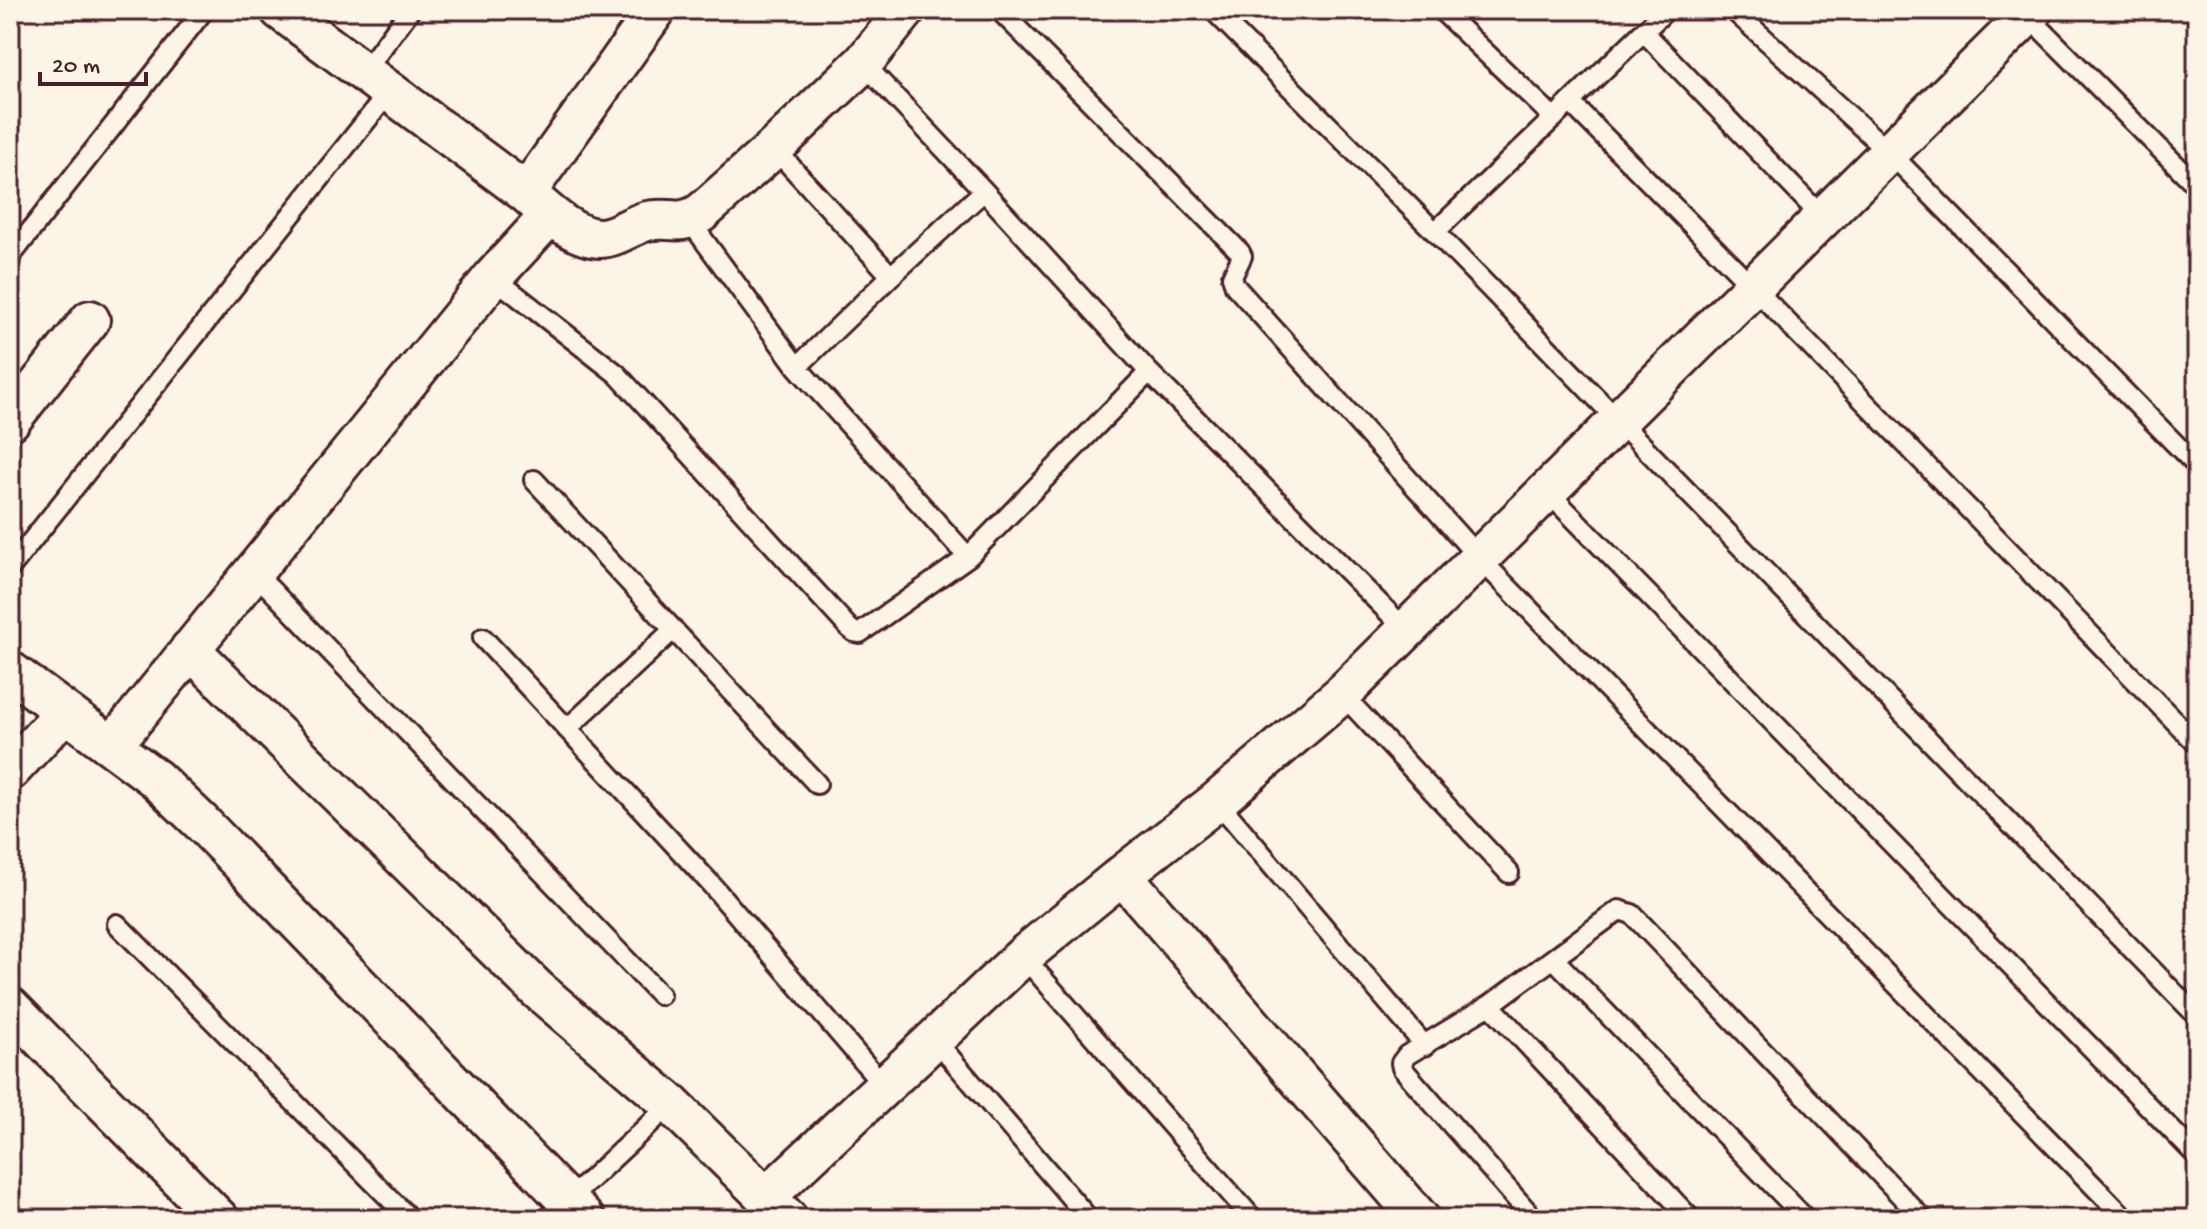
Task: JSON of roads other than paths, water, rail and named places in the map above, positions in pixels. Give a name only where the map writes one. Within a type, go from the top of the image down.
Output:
[{"type":"street","points":[[280,10],[577,232],[600,238],[644,221],[689,220],[701,213],[863,63],[906,10]]},
{"type":"street","points":[[112,746],[493,277],[656,10]]},
{"type":"street","points":[[190,649],[538,990],[671,1104],[777,1208],[885,1087],[1023,956],[1217,801],[1342,694],[2028,12]]},
{"type":"street","points":[[10,421],[90,320]]},
{"type":"street","points":[[10,671],[156,779],[201,822],[566,1213]]},
{"type":"street","points":[[10,771],[65,712]]},
{"type":"street","points":[[1122,875],[1420,1219]]},
{"type":"street","points":[[10,1007],[219,1219]]},
{"type":"lane","points":[[10,257],[204,10]]},
{"type":"lane","points":[[10,568],[377,82],[410,10]]},
{"type":"lane","points":[[999,10],[1240,252],[1241,261],[1232,277],[1235,286],[1479,558],[2126,1219]]},
{"type":"lane","points":[[1213,10],[1435,232],[2197,1016]]},
{"type":"lane","points":[[1441,10],[1554,118]]},
{"type":"lane","points":[[1435,232],[1666,10]]},
{"type":"lane","points":[[1733,10],[1889,152],[2197,466]]},
{"type":"lane","points":[[2028,12],[2197,186]]},
{"type":"lane","points":[[1644,32],[1823,218]]},
{"type":"lane","points":[[863,63],[1149,372],[1406,630]]},
{"type":"lane","points":[[1570,102],[2197,744]]},
{"type":"lane","points":[[774,148],[891,276]]},
{"type":"lane","points":[[797,367],[984,191]]},
{"type":"lane","points":[[689,220],[797,367],[968,557]]},
{"type":"lane","points":[[493,277],[617,374],[854,632],[860,633],[968,557],[1149,372]]},
{"type":"lane","points":[[534,480],[817,784]]},
{"type":"lane","points":[[1547,491],[2197,1156]]},
{"type":"lane","points":[[253,571],[660,995]]},
{"type":"lane","points":[[567,729],[673,630]]},
{"type":"lane","points":[[483,638],[710,883],[885,1087]]},
{"type":"lane","points":[[1342,694],[1509,873]]},
{"type":"lane","points":[[1217,801],[1425,1046]]},
{"type":"lane","points":[[1534,1219],[1402,1068],[1401,1063],[1407,1055],[1490,1005],[1619,910],[1632,914],[1923,1219]]},
{"type":"lane","points":[[117,924],[410,1219]]},
{"type":"lane","points":[[1023,956],[1253,1219]]},
{"type":"lane","points":[[1554,959],[1806,1219]]},
{"type":"lane","points":[[1490,1005],[1691,1219]]},
{"type":"lane","points":[[935,1040],[1089,1219]]},
{"type":"lane","points":[[566,1213],[671,1104]]}]
